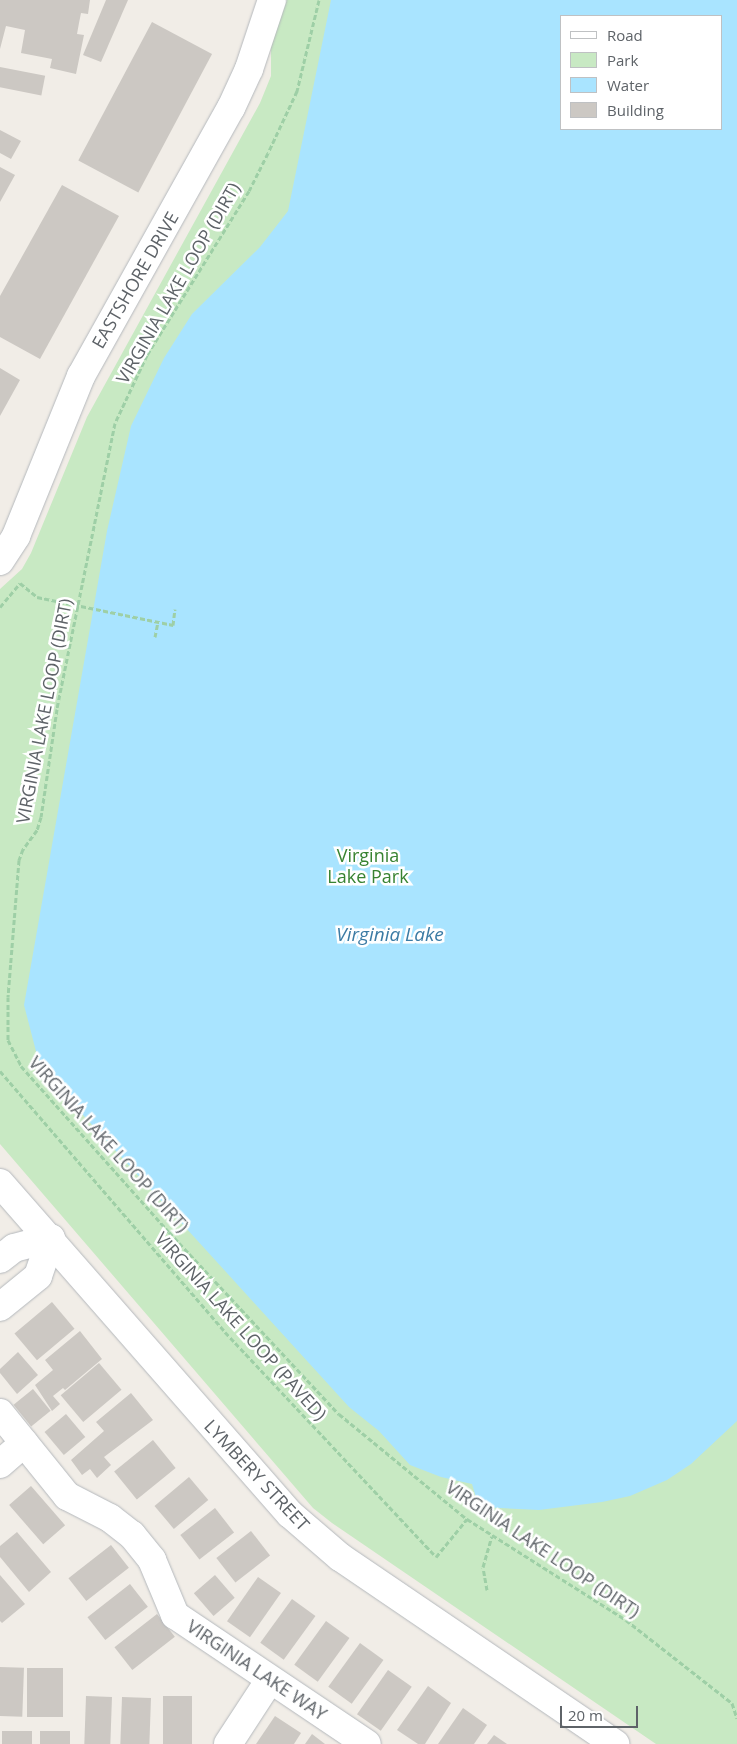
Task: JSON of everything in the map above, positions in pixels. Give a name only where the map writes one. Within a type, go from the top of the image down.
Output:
[{"type":"street","name":"EASTSHORE DRIVE","points":[[0,562],[16,536],[81,376],[232,108],[249,69],[272,0]]},
{"type":"street","name":"LYMBERY STREET","points":[[0,1183],[51,1238],[263,1485],[304,1527],[348,1563],[615,1744]]},
{"type":"street","points":[[0,1258],[14,1248],[51,1238]]},
{"type":"street","points":[[0,1307],[38,1276],[51,1238]]},
{"type":"street","name":"VIRGINIA LAKE WAY","points":[[0,1413],[68,1496],[110,1518],[132,1535],[152,1560],[175,1615],[269,1681],[367,1744]]},
{"type":"street","points":[[0,1464],[24,1443]]},
{"type":"street","points":[[228,1744],[269,1681]]},
{"type":"path","name":"VIRGINIA LAKE LOOP (DIRT)","points":[[319,0],[297,91],[268,153],[249,191],[147,355],[115,423],[57,709],[41,817],[37,830],[23,849],[19,860],[8,997],[7,1036],[11,1049],[21,1066],[162,1225],[338,1414],[467,1519],[626,1620],[732,1703],[737,1718]]},
{"type":"path","points":[[0,607],[20,583],[37,597],[77,607],[172,625],[176,609]]},
{"type":"path","points":[[155,637],[158,622]]},
{"type":"path","name":"VIRGINIA LAKE LOOP (PAVED)","points":[[0,1071],[225,1332],[436,1557],[467,1519]]},
{"type":"path","points":[[487,1590],[483,1567],[492,1536]]},
{"type":"green space","name":"Virginia Lake","points":[[284,0],[737,0],[737,1744],[656,1744],[332,1523],[313,1508],[0,1144],[0,589],[22,569],[31,553],[87,417],[260,103],[271,76],[271,46]]},
{"type":"water","name":"Virginia Lake","points":[[331,0],[737,0],[737,1421],[691,1464],[667,1480],[630,1496],[602,1502],[539,1510],[479,1507],[472,1484],[441,1477],[410,1465],[379,1431],[349,1407],[63,1093],[38,1059],[24,1005],[107,531],[131,426],[164,358],[192,314],[260,247],[288,211]]},
{"type":"building","points":[[0,0],[90,0],[88,14],[81,13],[79,23],[77,34],[84,35],[76,74],[50,68],[52,59],[21,53],[25,30],[6,26],[0,49]]},
{"type":"building","points":[[106,0],[128,0],[101,62],[83,55]]},
{"type":"building","points":[[152,22],[212,54],[138,193],[78,161]]},
{"type":"building","points":[[0,67],[45,76],[41,95],[0,87]]},
{"type":"building","points":[[0,130],[21,141],[11,159],[0,153]]},
{"type":"building","points":[[0,167],[15,175],[0,202]]},
{"type":"building","points":[[62,185],[119,216],[40,359],[0,337],[0,296]]},
{"type":"building","points":[[0,368],[20,380],[0,416]]},
{"type":"building","points":[[52,1302],[74,1329],[37,1360],[14,1333]]},
{"type":"building","points":[[80,1331],[102,1359],[65,1390],[63,1388],[53,1396],[60,1404],[52,1411],[35,1385],[53,1370],[45,1360]]},
{"type":"building","points":[[18,1352],[38,1375],[17,1394],[0,1373],[0,1369]]},
{"type":"building","points":[[99,1363],[121,1390],[83,1422],[61,1395]]},
{"type":"building","points":[[33,1389],[51,1411],[31,1426],[14,1405]]},
{"type":"building","points":[[131,1393],[153,1420],[104,1457],[111,1465],[97,1478],[90,1469],[82,1475],[71,1460],[104,1431],[96,1422]]},
{"type":"building","points":[[66,1414],[85,1437],[64,1455],[45,1432]]},
{"type":"building","points":[[153,1440],[176,1468],[137,1499],[114,1471]]},
{"type":"building","points":[[189,1477],[208,1500],[174,1529],[155,1506]]},
{"type":"building","points":[[31,1486],[65,1525],[43,1544],[9,1505]]},
{"type":"building","points":[[215,1508],[234,1532],[199,1560],[180,1535]]},
{"type":"building","points":[[251,1531],[270,1555],[235,1583],[216,1558]]},
{"type":"building","points":[[17,1532],[51,1572],[29,1592],[0,1557],[0,1546]]},
{"type":"building","points":[[111,1545],[129,1568],[86,1601],[68,1578]]},
{"type":"building","points":[[0,1575],[25,1604],[2,1623],[0,1621]]},
{"type":"building","points":[[215,1575],[235,1598],[214,1616],[194,1593]]},
{"type":"building","points":[[258,1577],[281,1593],[250,1637],[227,1621]]},
{"type":"building","points":[[130,1584],[148,1607],[105,1640],[87,1617]]},
{"type":"building","points":[[292,1599],[315,1616],[284,1660],[260,1643]]},
{"type":"building","points":[[157,1614],[175,1637],[132,1670],[114,1647]]},
{"type":"building","points":[[326,1621],[349,1638],[318,1682],[294,1665]]},
{"type":"building","points":[[360,1643],[383,1660],[352,1704],[328,1687]]},
{"type":"building","points":[[0,1667],[24,1668],[22,1717],[0,1716]]},
{"type":"building","points":[[27,1668],[63,1668],[63,1717],[27,1717]]},
{"type":"building","points":[[388,1670],[412,1687],[381,1731],[357,1714]]},
{"type":"building","points":[[428,1686],[451,1703],[425,1744],[418,1744],[397,1730]]},
{"type":"building","points":[[86,1696],[112,1697],[110,1744],[84,1744]]},
{"type":"building","points":[[163,1696],[192,1696],[192,1744],[163,1744]]},
{"type":"building","points":[[122,1697],[151,1698],[149,1744],[120,1744]]},
{"type":"building","points":[[463,1708],[487,1725],[474,1744],[438,1744]]},
{"type":"building","points":[[275,1716],[301,1733],[294,1744],[256,1744]]},
{"type":"building","points":[[2,1731],[32,1731],[32,1744],[2,1744]]},
{"type":"building","points":[[40,1731],[70,1731],[70,1744],[40,1744]]},
{"type":"building","points":[[312,1734],[325,1744],[305,1744]]},
{"type":"building","points":[[494,1735],[507,1744],[487,1744]]},
{"type":"park label","name":"Virginia Lake Park","points":[[368,866]]}]
